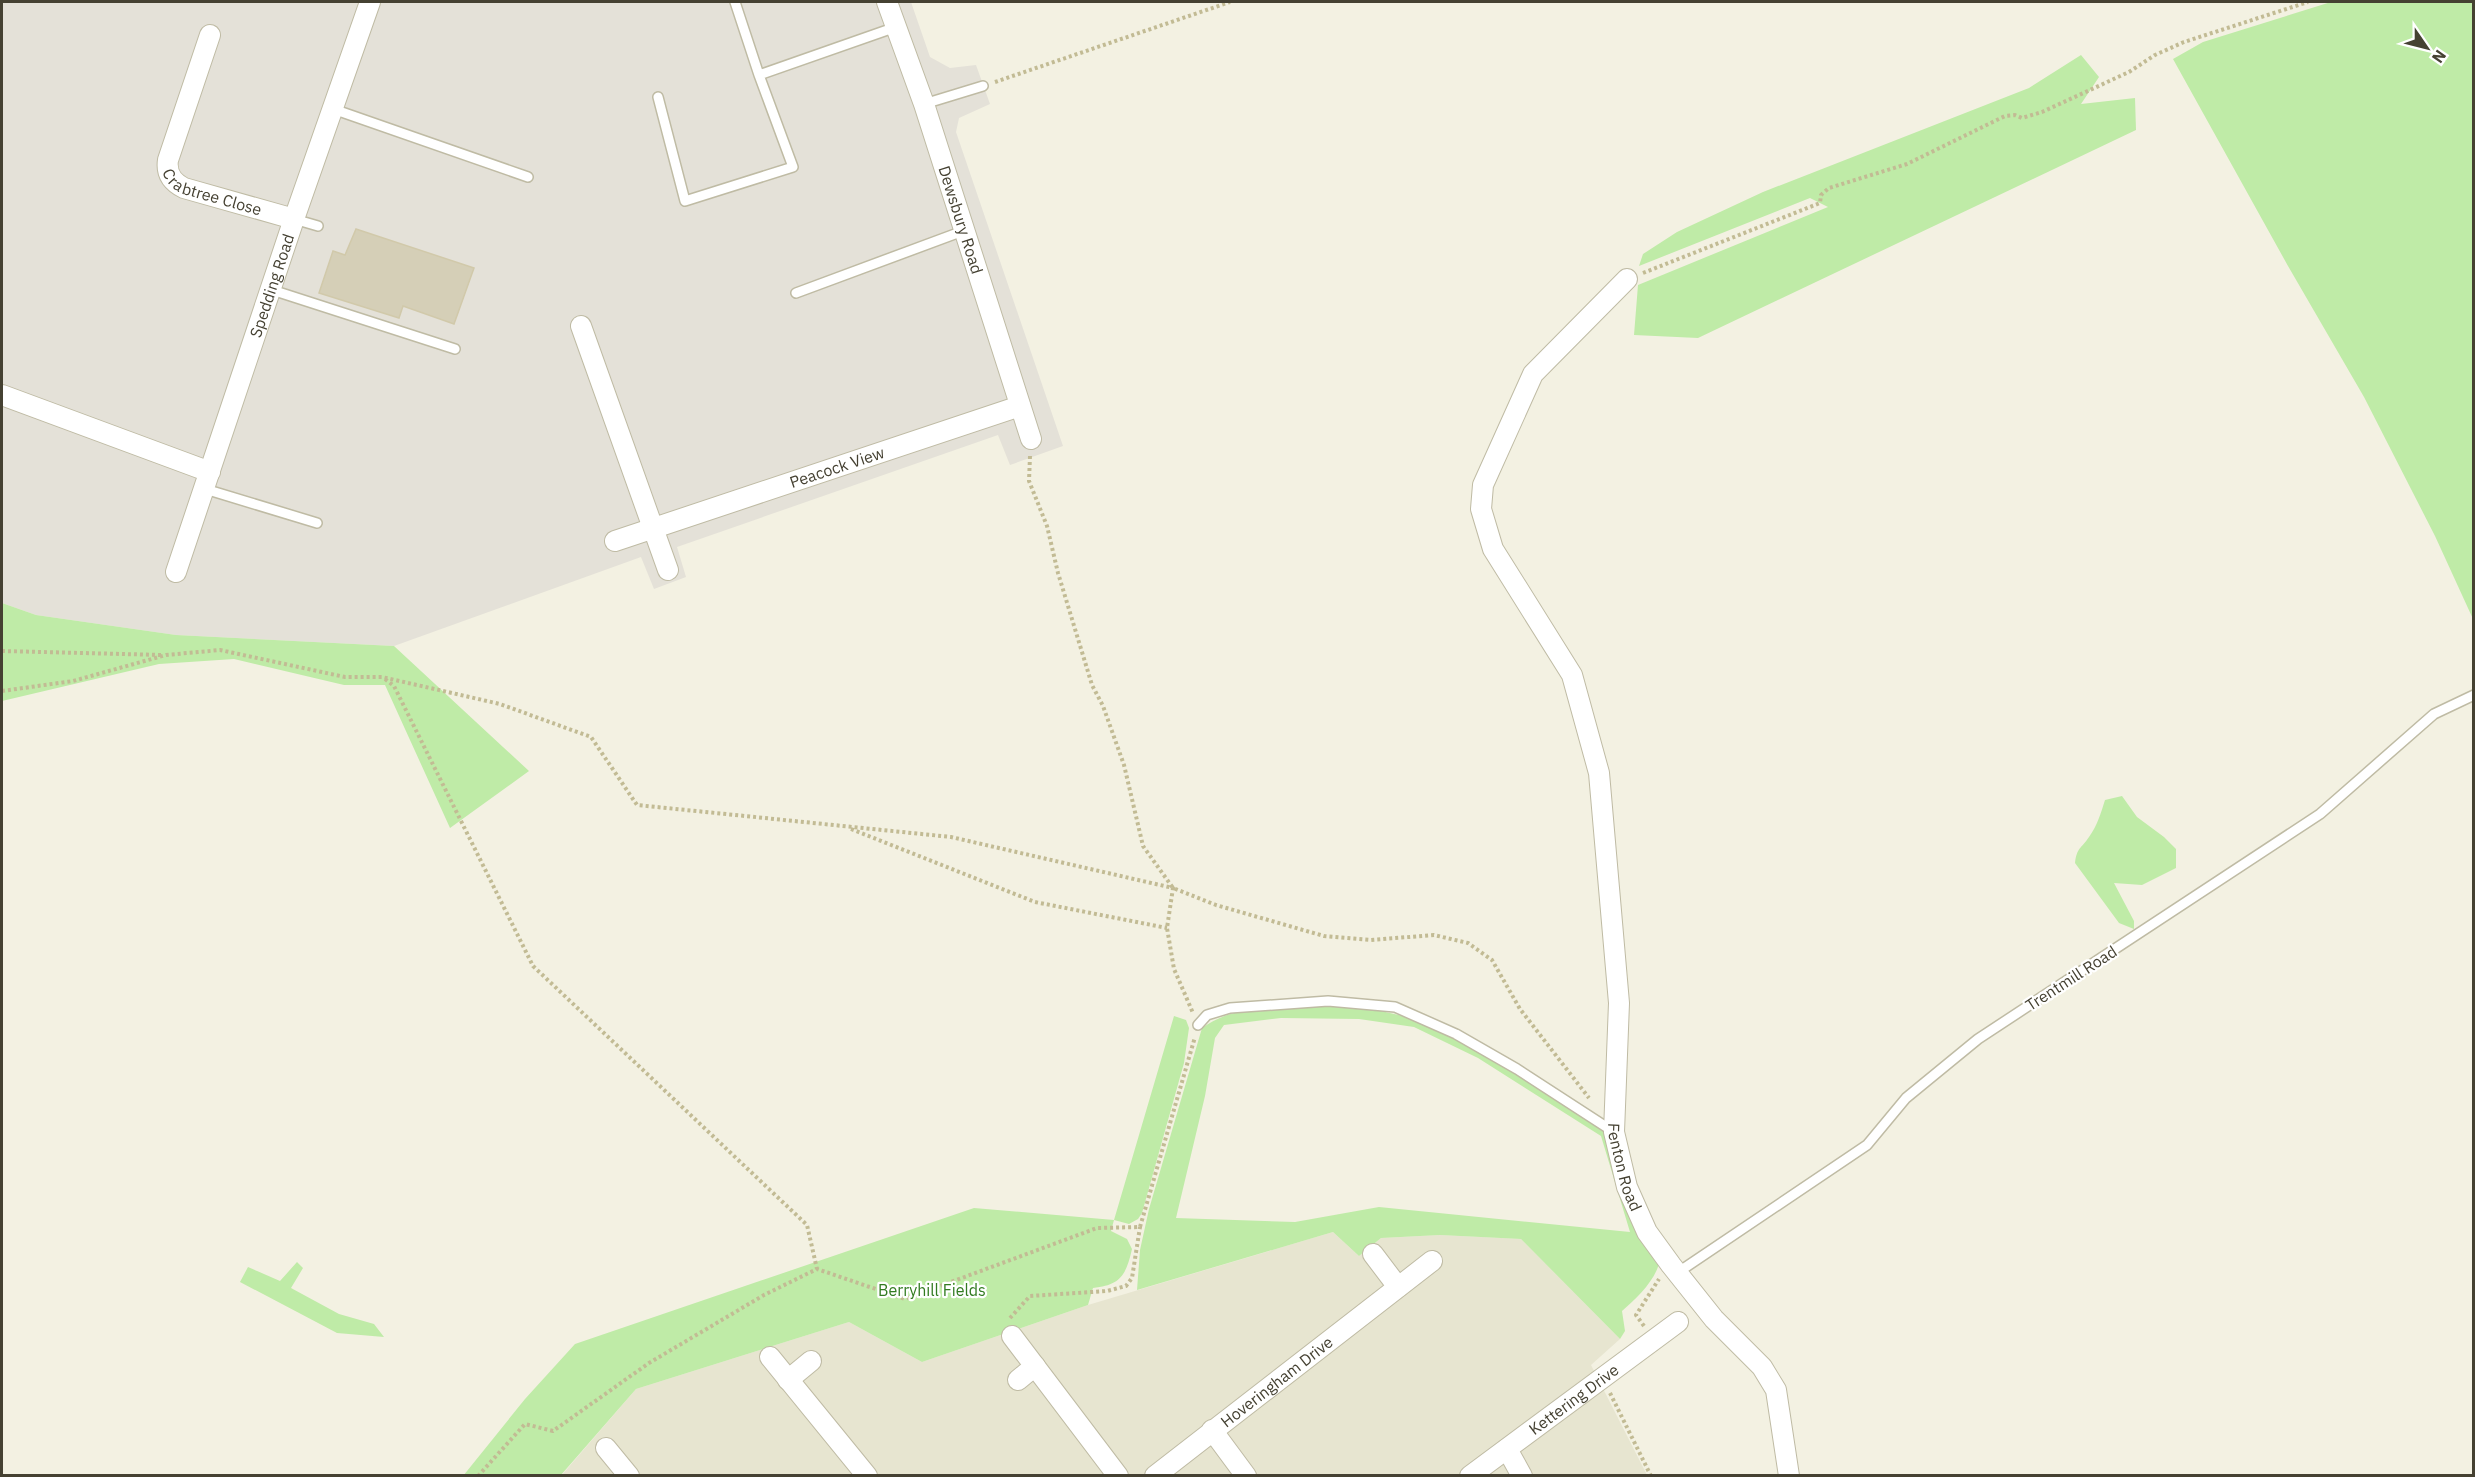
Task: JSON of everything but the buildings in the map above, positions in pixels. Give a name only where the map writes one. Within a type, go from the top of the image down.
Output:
[{"type":"street","name":"Spedding Road","points":[[176,572],[294,219],[370,2]]},
{"type":"street","name":"Dewsbury Road","points":[[887,2],[924,104],[1031,439]]},
{"type":"street","name":"Crabtree Close","points":[[210,35],[167,168],[176,183],[184,188],[294,219]]},
{"type":"street","name":"Fenton Road","points":[[1627,279],[1533,374],[1483,485],[1481,510],[1493,549],[1572,675],[1599,773],[1619,1003],[1614,1132],[1627,1187],[1647,1232],[1674,1269],[1714,1319],[1762,1367],[1776,1390],[1789,1476]]},
{"type":"street","points":[[581,326],[668,570]]},
{"type":"street","points":[[2,395],[208,480]]},
{"type":"street","name":"Peacock View","points":[[615,541],[1020,406]]},
{"type":"street","points":[[1373,1254],[1398,1287]]},
{"type":"street","name":"Hoveringham Drive","points":[[1155,1476],[1432,1261]]},
{"type":"street","name":"Kettering Drive","points":[[1470,1476],[1678,1322]]},
{"type":"street","points":[[1012,1336],[1119,1476]]},
{"type":"street","points":[[770,1357],[867,1476]]},
{"type":"street","points":[[788,1380],[811,1361]]},
{"type":"street","points":[[1018,1380],[1035,1366]]},
{"type":"street","points":[[1212,1430],[1246,1476]]},
{"type":"street","points":[[606,1448],[625,1474]]},
{"type":"street","points":[[1506,1449],[1522,1476]]},
{"type":"lane","points":[[658,97],[685,201],[793,168],[735,2]]},
{"type":"lane","points":[[759,75],[896,27]]},
{"type":"lane","points":[[924,104],[983,86]]},
{"type":"lane","points":[[333,109],[528,177]]},
{"type":"lane","points":[[294,219],[318,226]]},
{"type":"lane","points":[[796,293],[963,231]]},
{"type":"lane","points":[[272,290],[455,349]]},
{"type":"lane","points":[[208,480],[317,523]]},
{"type":"lane","name":"Trentmill Road","points":[[1674,1269],[1867,1145],[1905,1098],[1977,1039],[2320,814],[2433,714],[2474,695]]},
{"type":"lane","points":[[1198,1025],[1207,1015],[1230,1008],[1328,1001],[1395,1007],[1476,1046],[1517,1069],[1614,1132]]},
{"type":"path","points":[[983,86],[1230,2]]},
{"type":"path","points":[[1627,279],[1820,203],[1821,195],[1829,188],[1907,164],[2005,116],[2015,115],[2022,118],[2042,112],[2130,72],[2155,55],[2184,42],[2308,2]]},
{"type":"path","points":[[1012,1336],[1008,1322],[1030,1296],[1107,1291],[1126,1286],[1132,1278],[1140,1227],[1198,1025],[1174,969],[1167,928],[1173,888],[1143,846],[1124,765],[1103,706],[1092,685],[1047,526],[1029,480],[1031,439]]},
{"type":"path","points":[[2,651],[166,655],[220,650],[345,677],[382,677],[500,704],[591,737],[637,805],[951,837],[1173,888],[1216,905],[1324,936],[1371,940],[1434,935],[1468,943],[1492,960],[1520,1009],[1595,1106]]},
{"type":"path","points":[[2,691],[73,681],[166,655]]},
{"type":"path","points":[[382,677],[394,686],[533,966],[807,1225],[817,1269]]},
{"type":"path","points":[[847,828],[1035,902],[1167,928]]},
{"type":"path","points":[[478,1476],[525,1424],[553,1431],[649,1363],[764,1295],[817,1269],[905,1299],[1097,1228],[1140,1227]]},
{"type":"path","points":[[1654,1340],[1636,1315],[1660,1277],[1674,1269]]},
{"type":"path","points":[[1603,1378],[1651,1476]]},
{"type":"shaded area","points":[[2,2],[911,2],[930,57],[950,68],[976,65],[990,104],[959,118],[956,132],[1063,446],[1010,465],[998,435],[677,547],[686,577],[654,589],[641,557],[394,646],[176,635],[36,615],[2,603]]},
{"type":"shaded area","points":[[1333,1232],[1359,1256],[1381,1238],[1440,1235],[1521,1239],[1620,1339],[1591,1365],[1647,1475],[561,1476],[636,1389],[849,1322],[922,1362],[1088,1305]]},
{"type":"green space","points":[[2331,2],[2473,2],[2473,619],[2435,536],[2364,397],[2173,59],[2203,42]]},
{"type":"green space","points":[[2081,55],[2099,77],[2081,104],[2135,98],[2136,130],[1698,338],[1634,335],[1638,285],[1828,207],[1810,198],[1639,266],[1643,254],[1677,232],[1763,192],[2029,88]]},
{"type":"green space","points":[[2,603],[36,615],[176,635],[394,646],[529,771],[450,828],[385,685],[344,685],[234,659],[159,664],[2,701]]},
{"type":"green space","points":[[2122,796],[2137,817],[2176,849],[2176,868],[2142,885],[2114,883],[2134,921],[2134,929],[2119,923],[2075,863],[2078,851],[2097,824],[2105,800]]},
{"type":"green space","points":[[1330,1006],[1381,1011],[1416,1019],[1489,1056],[1608,1133],[1660,1260],[1650,1281],[1622,1311],[1625,1331],[1620,1339],[1521,1239],[1440,1235],[1381,1238],[1359,1256],[1333,1232],[1137,1290],[1140,1250],[1149,1209],[1202,1028],[1231,1014],[1247,1010]],"holes":[[[1281,1018],[1359,1019],[1414,1027],[1478,1058],[1601,1136],[1630,1232],[1379,1207],[1295,1222],[1176,1218],[1205,1096],[1215,1038],[1224,1025]]]},
{"type":"green space","points":[[1174,1016],[1186,1020],[1189,1028],[1184,1063],[1142,1213],[1138,1219],[1129,1224],[1114,1220]]},
{"type":"green space","name":"Berryhill Fields","points":[[974,1208],[1114,1220],[1111,1231],[1127,1239],[1132,1249],[1130,1258],[1121,1277],[1110,1284],[1093,1288],[1088,1305],[922,1362],[849,1322],[636,1389],[561,1475],[463,1476],[525,1399],[575,1344]]},
{"type":"green space","points":[[297,1262],[303,1268],[291,1288],[339,1314],[374,1324],[384,1337],[337,1333],[240,1282],[248,1267],[280,1281]]}]
